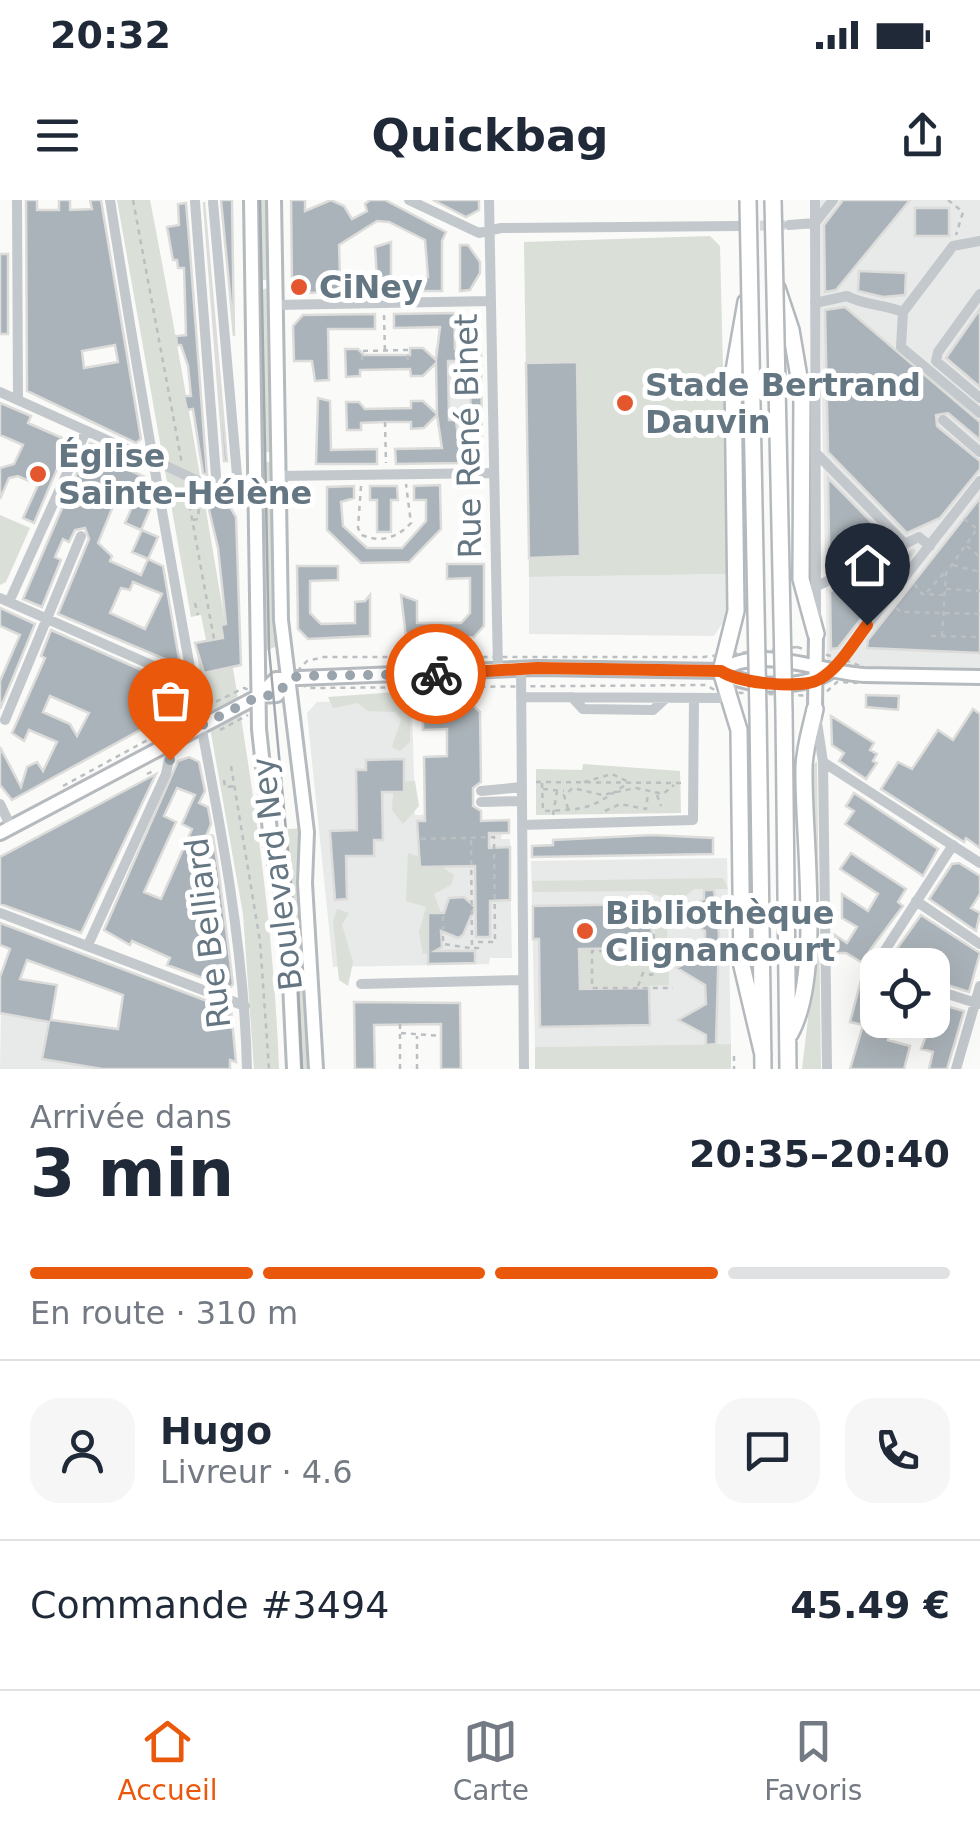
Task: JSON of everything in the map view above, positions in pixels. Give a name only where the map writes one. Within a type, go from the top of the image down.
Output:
[{"type":"highway","points":[[748,200],[763,1062]]},
{"type":"highway","points":[[772,200],[788,1069]]},
{"type":"highway","points":[[773,275],[791,330],[802,395],[801,579],[816,634]]},
{"type":"highway","points":[[749,283],[733,376],[736,611],[721,671],[732,687],[739,730],[742,966],[763,1062]]},
{"type":"highway","points":[[788,1038],[802,1012],[804,763],[815,708]]},
{"type":"main road","name":"Boulevard Ney","points":[[251,200],[259,696],[272,850],[287,919],[294,1069]]},
{"type":"main road","name":"Boulevard Ney","points":[[274,200],[281,620],[308,839],[304,876],[316,1069]]},
{"type":"main road","points":[[815,708],[816,634]]},
{"type":"main road","points":[[6,830],[173,740],[197,720],[259,696],[277,695],[289,680],[308,675],[521,669],[721,671],[740,661],[815,659],[831,664],[980,676]]},
{"type":"main road","points":[[732,687],[816,682],[831,664]]},
{"type":"street","points":[[17,200],[18,399]]},
{"type":"street","name":"Rue Belliard","points":[[110,200],[157,462],[197,720],[225,852],[246,1006],[247,1069]]},
{"type":"street","points":[[409,200],[462,227],[489,231],[739,226]]},
{"type":"street","name":"Rue René Binet","points":[[489,200],[498,672]]},
{"type":"street","points":[[815,200],[816,634]]},
{"type":"street","points":[[195,202],[217,489]]},
{"type":"street","points":[[213,202],[239,498]]},
{"type":"street","points":[[789,225],[815,223],[829,205]]},
{"type":"street","points":[[980,241],[952,246],[904,312],[902,347],[980,413]]},
{"type":"street","points":[[980,294],[938,352],[936,361],[980,398]]},
{"type":"street","points":[[815,304],[848,296],[866,306],[890,306],[904,312]]},
{"type":"street","points":[[277,306],[490,302]]},
{"type":"street","points":[[0,392],[256,505]]},
{"type":"street","points":[[943,420],[980,452]]},
{"type":"street","points":[[86,431],[5,600],[181,678],[192,678]]},
{"type":"street","points":[[816,453],[905,544]]},
{"type":"street","points":[[278,476],[494,474]]},
{"type":"street","points":[[831,664],[905,578],[980,481]]},
{"type":"street","points":[[5,720],[82,536]]},
{"type":"street","points":[[817,586],[919,537],[930,546]]},
{"type":"street","points":[[521,669],[524,1069]]},
{"type":"street","points":[[521,696],[572,697],[598,703],[719,698],[732,687]]},
{"type":"street","points":[[522,826],[604,818],[693,820],[694,698]]},
{"type":"street","points":[[815,708],[828,765],[827,1069]]},
{"type":"street","points":[[88,946],[166,774],[173,740]]},
{"type":"street","points":[[828,765],[980,863]]},
{"type":"street","points":[[522,787],[481,796],[522,801]]},
{"type":"street","points":[[0,804],[6,830]]},
{"type":"street","points":[[889,948],[952,845]]},
{"type":"street","points":[[916,901],[980,944]]},
{"type":"street","points":[[0,913],[246,1006]]},
{"type":"street","points":[[360,984],[523,980]]},
{"type":"street","points":[[956,1069],[980,986]]},
{"type":"street","points":[[950,994],[978,1003]]},
{"type":"path","points":[[133,200],[182,462]]},
{"type":"path","points":[[948,200],[964,212],[952,246]]},
{"type":"path","points":[[384,314],[385,352]]},
{"type":"path","points":[[362,360],[362,351],[408,350],[408,360]]},
{"type":"path","points":[[385,422],[386,458]]},
{"type":"path","points":[[186,482],[214,639]]},
{"type":"path","points":[[361,486],[358,528],[362,535],[375,540],[401,534],[411,523],[406,486]]},
{"type":"path","points":[[192,520],[198,520],[200,494]]},
{"type":"path","points":[[926,594],[979,530],[962,518]]},
{"type":"path","points":[[966,546],[980,557]]},
{"type":"path","points":[[952,565],[980,572]]},
{"type":"path","points":[[942,636],[946,573]]},
{"type":"path","points":[[905,578],[926,594],[944,595]]},
{"type":"path","points":[[945,589],[980,590]]},
{"type":"path","points":[[886,601],[902,612],[980,614]]},
{"type":"path","points":[[195,604],[198,615]]},
{"type":"path","points":[[931,636],[980,636]]},
{"type":"path","points":[[289,680],[307,662],[324,658],[704,657],[797,647],[831,664]]},
{"type":"path","points":[[203,708],[244,688],[259,696]]},
{"type":"path","points":[[171,718],[172,711]]},
{"type":"path","points":[[55,790],[197,720]]},
{"type":"path","points":[[232,766],[260,941],[269,1069]]},
{"type":"path","points":[[148,774],[155,770]]},
{"type":"path","points":[[542,788],[566,791],[612,774],[657,794],[669,792],[674,783]]},
{"type":"path","points":[[224,780],[226,787],[235,786]]},
{"type":"path","points":[[539,782],[575,785],[610,796],[633,784],[584,810],[542,811],[539,782]]},
{"type":"path","points":[[583,782],[685,783]]},
{"type":"path","points":[[566,791],[568,809]]},
{"type":"path","points":[[553,810],[556,792]]},
{"type":"path","points":[[596,804],[604,818],[620,804],[646,809],[648,792]]},
{"type":"path","points":[[657,794],[661,806]]},
{"type":"path","points":[[471,838],[472,948]]},
{"type":"path","points":[[421,839],[494,838],[495,942],[478,942],[478,948],[443,944],[442,916]]},
{"type":"path","points":[[638,988],[641,976],[652,976],[658,961],[654,952],[653,904],[648,895]]},
{"type":"path","points":[[654,952],[592,951],[592,988],[673,988]]},
{"type":"path","points":[[658,961],[673,964]]},
{"type":"path","points":[[400,1024],[400,1069]]},
{"type":"path","points":[[400,1032],[441,1036]]},
{"type":"path","points":[[417,1034],[417,1069]]},
{"type":"path","points":[[734,1056],[734,1069]]},
{"type":"shaded area","points":[[117,200],[150,200],[168,296],[249,767],[265,887],[279,1069],[254,1069],[243,914],[195,643],[206,640],[201,615],[191,617]]},
{"type":"shaded area","points":[[258,200],[268,200],[269,280],[259,280]]},
{"type":"shaded area","points":[[818,200],[980,200],[980,671],[831,671],[827,662]]},
{"type":"shaded area","name":"Stade Bertrand Dauvin","points":[[710,236],[720,246],[728,574],[529,577],[524,242]]},
{"type":"shaded area","points":[[268,288],[272,452],[262,452],[257,291]]},
{"type":"shaded area","points":[[481,348],[482,452],[472,463],[457,463],[456,427],[437,427],[435,349]]},
{"type":"shaded area","points":[[262,461],[274,463],[279,645],[266,651]]},
{"type":"shaded area","points":[[0,515],[30,528],[6,582],[0,585]]},
{"type":"shaded area","points":[[728,574],[726,618],[714,636],[529,634],[529,577]]},
{"type":"shaded area","points":[[396,692],[406,702],[410,720],[410,742],[400,751],[392,747],[401,720],[395,712],[368,711],[358,703],[333,708],[328,697]]},
{"type":"shaded area","points":[[412,700],[415,815],[481,814],[482,821],[509,820],[509,833],[502,833],[501,839],[510,839],[510,846],[503,847],[503,856],[510,857],[512,958],[490,958],[489,964],[333,967],[307,713],[317,702]]},
{"type":"shaded area","points":[[817,761],[821,1069],[802,1069],[815,960],[812,767]]},
{"type":"shaded area","points":[[583,764],[680,771],[681,813],[536,815],[536,769],[582,770]]},
{"type":"shaded area","points":[[415,781],[419,806],[403,824],[392,810],[394,782]]},
{"type":"shaded area","points":[[302,828],[310,1069],[299,1069],[290,898],[275,830]]},
{"type":"shaded area","points":[[408,853],[420,857],[421,867],[441,866],[454,875],[451,885],[434,894],[441,913],[428,914],[428,945],[436,951],[423,954],[419,932],[426,907],[406,901]]},
{"type":"shaded area","points":[[727,858],[731,1044],[535,1047],[531,861]]},
{"type":"shaded area","points":[[723,878],[728,889],[694,889],[681,900],[668,900],[646,891],[533,892],[532,881]]},
{"type":"shaded area","points":[[652,899],[667,926],[669,985],[580,989],[579,949],[656,948]]},
{"type":"shaded area","points":[[337,909],[349,913],[342,925],[353,962],[348,986],[339,980],[333,921]]},
{"type":"shaded area","points":[[1,1013],[49,1022],[42,1059],[102,1069],[0,1069]]},
{"type":"shaded area","points":[[731,1044],[731,1069],[535,1069],[535,1047]]},
{"type":"building","points":[[26,200],[37,200],[37,210],[59,210],[59,200],[70,200],[70,210],[92,209],[90,200],[101,200],[141,439],[136,443],[27,391]],"holes":[[[115,345],[118,362],[84,368],[82,351]]]},
{"type":"building","points":[[221,200],[232,200],[234,336]]},
{"type":"building","points":[[291,200],[305,200],[305,211],[331,200],[344,206],[352,219],[367,211],[365,204],[370,200],[385,200],[446,232],[442,241],[442,291],[416,291],[416,277],[428,277],[425,240],[389,222],[377,221],[339,245],[340,276],[354,281],[352,292],[303,293],[292,283]]},
{"type":"building","points":[[433,200],[479,200],[479,210],[466,217]]},
{"type":"building","points":[[843,200],[910,200],[836,290],[825,292],[824,225]]},
{"type":"building","points":[[204,202],[227,461],[224,461]]},
{"type":"building","points":[[186,203],[207,475],[203,473],[193,409],[187,410],[184,396],[191,396],[188,366],[176,336],[186,335],[184,268],[178,268],[177,260],[173,260],[167,227],[179,225],[178,204]]},
{"type":"building","points":[[915,208],[949,208],[949,236],[915,236]]},
{"type":"building","points":[[391,242],[391,278],[397,278],[398,292],[370,292],[370,278],[377,278],[375,247]]},
{"type":"building","points":[[460,245],[468,245],[480,262],[480,273],[470,290],[460,291]]},
{"type":"building","points":[[0,254],[8,254],[8,334],[0,334]]},
{"type":"building","points":[[859,271],[906,273],[905,295],[883,297],[858,291]]},
{"type":"building","points":[[845,307],[980,422],[980,440],[948,413],[936,415],[937,426],[980,461],[980,469],[940,518],[907,533],[828,452],[825,310]]},
{"type":"building","points":[[980,309],[980,387],[946,358]]},
{"type":"building","points":[[454,313],[455,349],[481,348],[482,452],[471,463],[470,361],[448,361],[449,420],[456,420],[461,463],[396,464],[395,449],[442,448],[437,415],[424,428],[411,429],[411,422],[385,422],[361,423],[361,430],[347,430],[346,402],[359,402],[365,409],[411,408],[411,401],[423,401],[437,414],[436,363],[423,376],[411,376],[410,369],[360,370],[360,376],[346,377],[345,349],[358,349],[364,355],[410,355],[410,348],[423,348],[436,360],[440,327],[394,328],[394,314]]},
{"type":"building","points":[[375,314],[375,329],[328,329],[329,380],[315,381],[312,361],[294,361],[293,326],[303,315]]},
{"type":"building","points":[[577,362],[580,556],[529,558],[526,363]]},
{"type":"building","points":[[318,398],[330,401],[331,450],[377,449],[377,464],[316,464]]},
{"type":"building","name":"Église Sainte-Hélène","points":[[0,403],[31,416],[28,423],[69,441],[34,523],[23,518],[38,485],[18,476],[9,478],[0,499],[0,468],[14,464],[23,445],[0,435]]},
{"type":"building","points":[[90,443],[132,461],[129,470],[145,477],[135,501],[118,494],[98,543],[112,556],[110,561],[141,575],[148,559],[163,566],[179,659],[174,663],[58,614],[89,539],[85,528],[75,530],[69,542],[63,539],[55,557],[61,560],[42,607],[23,599]],"holes":[[[133,582],[162,594],[145,629],[110,613],[121,588],[130,590]]]},
{"type":"building","points":[[828,478],[890,541],[829,570],[829,540]]},
{"type":"building","points":[[440,485],[441,529],[409,562],[361,563],[327,530],[327,487],[354,486],[354,498],[341,502],[343,526],[367,548],[402,548],[426,521],[426,500],[414,500],[414,486]]},
{"type":"building","points":[[370,486],[397,486],[398,500],[391,500],[391,532],[377,532],[377,500],[370,500]]},
{"type":"building","points":[[205,493],[230,507],[236,517],[241,665],[204,673],[195,643],[223,638],[221,625],[226,624],[218,548]]},
{"type":"building","points":[[980,498],[980,653],[867,648],[868,640]]},
{"type":"building","points":[[135,500],[151,507],[141,530],[125,523]]},
{"type":"building","points":[[142,530],[158,537],[148,559],[132,552]]},
{"type":"building","points":[[915,550],[838,648],[831,649],[830,591]]},
{"type":"building","points":[[447,564],[484,564],[484,626],[474,637],[406,638],[401,595],[417,601],[417,623],[461,623],[470,613],[470,578],[447,579]]},
{"type":"building","points":[[297,566],[338,566],[338,580],[310,581],[310,613],[321,624],[355,623],[355,602],[365,601],[370,595],[370,636],[308,639],[298,629]]},
{"type":"building","points":[[0,608],[35,624],[0,709],[0,681],[20,635],[0,626]]},
{"type":"building","points":[[51,630],[164,680],[164,717],[12,800],[0,785],[0,747],[21,787],[27,767],[37,762],[43,771],[57,742],[29,730],[24,741],[12,733],[45,658],[41,656]],"holes":[[[50,696],[89,713],[77,736],[70,724],[43,712]]]},
{"type":"building","points":[[866,695],[899,696],[898,710],[866,707]]},
{"type":"building","points":[[467,699],[480,712],[481,782],[473,788],[473,806],[481,811],[481,821],[509,820],[509,833],[489,833],[489,848],[510,847],[510,900],[490,901],[490,937],[476,937],[475,866],[420,867],[417,821],[425,821],[424,757],[447,756],[447,729],[423,730],[423,700]]},
{"type":"building","points":[[973,709],[980,714],[980,848],[966,838],[964,842],[881,789],[898,762],[912,769],[938,730],[953,740]]},
{"type":"building","points":[[831,716],[874,743],[870,750],[877,754],[873,761],[877,763],[866,779],[839,761],[844,753],[832,745]]},
{"type":"building","points":[[189,757],[199,762],[205,791],[199,803],[208,807],[211,824],[207,834],[213,836],[219,874],[233,984],[230,988],[167,965],[170,958],[132,941],[130,945],[104,930],[178,761]],"holes":[[[177,788],[195,795],[182,824],[192,829],[161,899],[144,892],[176,822],[164,816]]]},
{"type":"building","points":[[404,759],[404,792],[382,792],[383,840],[374,840],[374,856],[346,856],[347,899],[335,900],[330,831],[357,830],[356,770],[366,770],[366,760]]},
{"type":"building","points":[[156,774],[81,933],[0,904],[0,857]]},
{"type":"building","points":[[854,793],[938,849],[923,876],[845,824],[854,811],[846,806]]},
{"type":"building","points":[[653,835],[713,838],[713,854],[532,857],[532,846],[553,845],[553,840]]},
{"type":"building","points":[[851,853],[906,889],[898,902],[903,906],[872,948],[860,948],[860,961],[846,953],[835,953],[835,935],[847,943],[857,927],[842,918],[842,894],[868,911],[878,894],[840,869]]},
{"type":"building","points":[[959,863],[980,876],[980,894],[971,908],[980,913],[976,931],[929,899],[952,864]]},
{"type":"building","points":[[704,890],[714,890],[719,934],[716,1044],[706,1045],[706,1035],[678,1020],[706,1004],[705,985],[677,968],[705,952],[705,931],[676,915],[704,899]]},
{"type":"building","points":[[464,897],[475,907],[463,935],[458,938],[441,931],[442,947],[435,951],[475,951],[475,963],[428,964],[428,913],[444,913],[449,898]]},
{"type":"building","points":[[651,904],[652,948],[579,949],[580,989],[649,988],[650,1025],[540,1027],[539,939],[533,939],[533,906]]},
{"type":"building","points":[[921,915],[980,953],[969,992],[950,986],[950,948],[897,948]]},
{"type":"building","points":[[0,923],[231,1010],[236,1062],[230,1060],[230,1069],[102,1069],[42,1059],[49,1022],[0,1013],[0,977],[10,949],[0,945]],"holes":[[[27,960],[123,995],[118,1029],[51,1020],[57,985],[20,979]]]},
{"type":"building","points":[[860,984],[860,1024],[850,1022]]},
{"type":"building","points":[[354,1002],[460,1003],[461,1069],[441,1069],[441,1024],[374,1025],[375,1069],[355,1069]]},
{"type":"building","points":[[950,1007],[964,1011],[947,1069],[929,1069],[933,1052],[921,1049],[925,1038],[950,1038]]},
{"type":"building","points":[[860,1035],[888,1038],[910,1046],[904,1069],[850,1069]]},
{"type":"tunnel","points":[[745,226],[789,225]]},
{"type":"tram line","points":[[260,200],[269,649],[295,927],[302,1069]]},
{"type":"way so far","points":[[170,760],[173,740],[259,696],[272,698],[298,676],[436,674]]},
{"type":"place","name":"CiNey","points":[[299,287]]},
{"type":"place","name":"Stade Bertrand Dauvin","points":[[625,403]]},
{"type":"place","name":"Église Sainte-Hélène","points":[[38,474]]},
{"type":"place","name":"Bibliothèque Clignancourt","points":[[585,931]]},
{"type":"route","points":[[436,674],[537,668],[721,671],[744,682],[816,682],[831,671],[867,625]]}]
